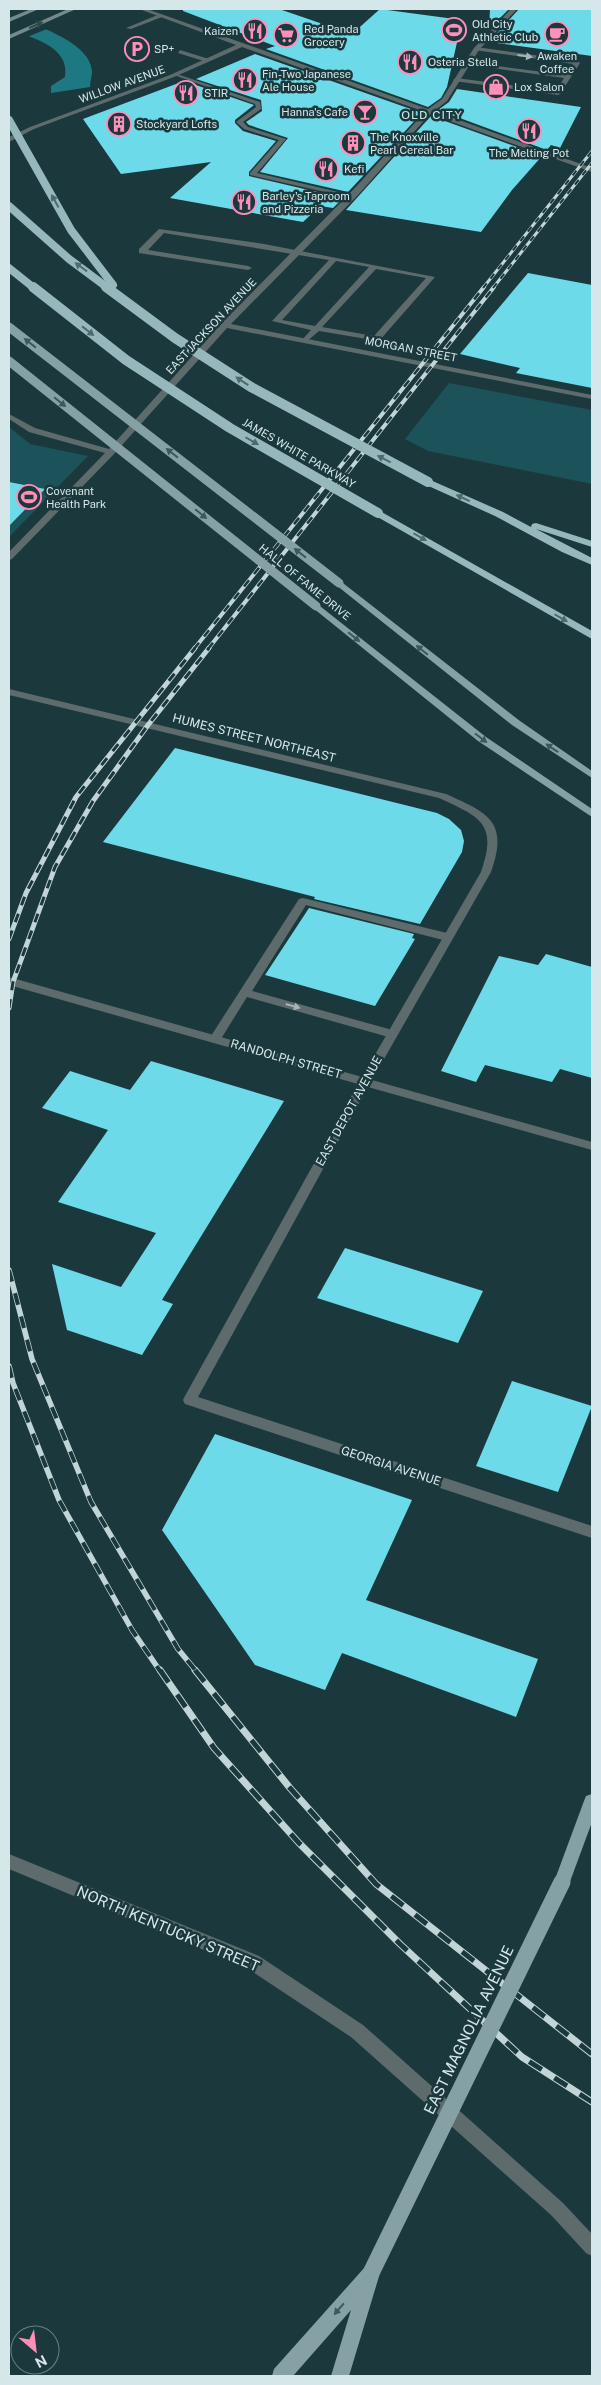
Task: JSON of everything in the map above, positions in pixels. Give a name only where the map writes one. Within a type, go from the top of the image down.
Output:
[{"type":"highway","points":[[9,120],[71,230],[124,298]]},
{"type":"highway","points":[[9,206],[70,259],[175,338],[251,387],[428,482],[499,514],[592,562]]},
{"type":"highway","name":"JAMES WHITE PARKWAY","points":[[9,268],[126,360],[230,428],[592,636]]},
{"type":"highway","points":[[499,514],[592,544]]},
{"type":"main road","points":[[9,20],[36,9]]},
{"type":"main road","points":[[9,36],[73,9]]},
{"type":"main road","name":"HALL OF FAME DRIVE","points":[[9,327],[516,723],[592,775]]},
{"type":"main road","name":"HALL OF FAME DRIVE","points":[[9,361],[482,739],[592,814]]},
{"type":"main road","name":"EAST MAGNOLIA AVENUE","points":[[340,2376],[371,2273],[562,1882],[592,1801]]},
{"type":"main road","name":"EAST MAGNOLIA AVENUE","points":[[281,2376],[371,2273]]},
{"type":"street","points":[[142,9],[592,170]]},
{"type":"street","name":"EAST JACKSON AVENUE","points":[[9,557],[111,452],[225,325],[352,196],[430,111],[444,100],[476,49],[514,9]]},
{"type":"street","points":[[129,28],[160,16]]},
{"type":"street","name":"WILLOW AVENUE","points":[[9,140],[47,122],[176,74],[241,45]]},
{"type":"street","points":[[456,80],[558,93],[577,63],[476,49]]},
{"type":"street","points":[[180,52],[207,60]]},
{"type":"street","points":[[466,64],[568,77]]},
{"type":"street","points":[[176,74],[258,103],[259,108],[239,122],[246,128],[283,139],[252,174],[352,196]]},
{"type":"street","points":[[248,268],[142,251],[162,231],[297,252],[431,277],[376,339],[276,322],[334,259]]},
{"type":"street","points":[[306,340],[374,266]]},
{"type":"street","name":"MORGAN STREET","points":[[225,325],[592,396]]},
{"type":"street","points":[[9,416],[32,430],[111,452]]},
{"type":"street","name":"HUMES STREET NORTHEAST","points":[[9,692],[442,796],[472,810],[487,822]]},
{"type":"street","name":"EAST DEPOT AVENUE","points":[[190,1400],[365,1081],[486,872],[495,852],[495,835],[487,822]]},
{"type":"street","points":[[215,1039],[303,902],[447,937]]},
{"type":"street","name":"RANDOLPH STREET","points":[[9,981],[592,1146]]},
{"type":"street","points":[[246,993],[392,1034]]},
{"type":"street","name":"GEORGIA AVENUE","points":[[190,1400],[592,1532]]},
{"type":"street","name":"NORTH KENTUCKY STREET","points":[[9,1861],[253,1962],[357,2032],[556,2208],[592,2246]]},
{"type":"shaded area","points":[[9,15],[45,29],[71,42],[89,60],[92,71],[90,87],[51,93],[51,86],[65,77],[65,66],[62,58],[48,45],[9,29]]},
{"type":"shaded area","points":[[449,383],[592,410],[592,484],[428,451],[405,439]]},
{"type":"shaded area","name":"Covenant Health Park","points":[[9,427],[30,444],[88,456],[9,537]]},
{"type":"pier","points":[[9,12],[49,28],[25,38],[9,32]]},
{"type":"building","points":[[183,9],[279,9],[352,34],[380,9],[462,20],[447,87],[441,98],[428,107],[266,49],[275,46],[183,11]]},
{"type":"building","points":[[490,9],[509,9],[489,29]]},
{"type":"building","points":[[519,9],[592,9],[592,56],[489,42]]},
{"type":"building","points":[[255,54],[422,113],[348,192],[260,172],[288,138],[249,125],[246,122],[262,111],[261,100],[196,79]]},
{"type":"building","points":[[184,81],[254,105],[235,120],[235,123],[243,131],[276,141],[249,172],[249,176],[343,198],[333,208],[320,206],[303,222],[170,198],[211,162],[121,174],[83,119]]},
{"type":"building","points":[[457,89],[581,107],[560,148],[551,145],[547,150],[438,110],[449,102]]},
{"type":"building","points":[[431,116],[542,156],[512,190],[481,232],[346,210]]},
{"type":"building","points":[[528,273],[592,285],[592,388],[516,373],[520,368],[460,354]]},
{"type":"building","points":[[9,482],[45,489],[9,526]]},
{"type":"building","points":[[175,748],[437,813],[449,819],[461,830],[464,841],[462,852],[420,924],[314,899],[315,897],[103,842]]},
{"type":"building","points":[[309,908],[414,934],[412,938],[415,939],[375,1006],[265,975]]},
{"type":"building","points":[[546,954],[592,967],[592,1078],[560,1069],[552,1082],[485,1065],[476,1082],[441,1071],[499,956],[538,965]]},
{"type":"building","points":[[151,1061],[284,1101],[162,1300],[173,1304],[142,1355],[67,1330],[52,1264],[121,1287],[156,1233],[58,1202],[108,1130],[42,1108],[70,1071],[130,1090]]},
{"type":"building","points":[[345,1248],[483,1291],[458,1343],[317,1298]]},
{"type":"building","points":[[512,1381],[592,1406],[558,1492],[476,1466]]},
{"type":"building","points":[[215,1434],[412,1500],[366,1600],[538,1659],[516,1717],[342,1653],[325,1690],[255,1665],[162,1530]]},
{"type":"railway","points":[[483,288],[592,151]]},
{"type":"railway","points":[[493,288],[592,163]]},
{"type":"railway","points":[[194,649],[484,287]]},
{"type":"railway","points":[[208,649],[494,287]]},
{"type":"railway","points":[[9,939],[26,893],[76,797],[195,648]]},
{"type":"railway","points":[[9,1008],[13,982],[55,867],[93,801],[148,725],[209,648]]},
{"type":"railway","points":[[9,1270],[32,1359],[91,1502],[178,1649],[196,1671]]},
{"type":"railway","points":[[9,1366],[13,1383],[59,1500],[132,1630],[160,1671]]},
{"type":"railway","points":[[160,1670],[214,1748],[299,1843],[400,1944],[522,2057],[592,2102]]},
{"type":"railway","points":[[195,1670],[290,1788],[376,1884],[592,2054]]},
{"type":"place","name":"Old City Athletic Club","points":[[454,30]]},
{"type":"place","name":"Kaizen","points":[[255,31]]},
{"type":"place","name":"Awaken Coffee","points":[[557,34]]},
{"type":"place","name":"Red Panda Grocery","points":[[286,35]]},
{"type":"place","name":"SP+","points":[[137,49]]},
{"type":"place","name":"Osteria Stella","points":[[410,62]]},
{"type":"place","name":"Fin-Two Japanese Ale House","points":[[245,80]]},
{"type":"place","name":"Lox Salon","points":[[496,87]]},
{"type":"place","name":"STIR","points":[[186,93]]},
{"type":"place","name":"Hanna's Cafe","points":[[365,112]]},
{"type":"place","name":"Stockyard Lofts","points":[[119,124]]},
{"type":"place","name":"The Melting Pot","points":[[529,131]]},
{"type":"place","name":"The Knoxville Pearl Cereal Bar","points":[[353,143]]},
{"type":"place","name":"Kefi","points":[[326,169]]},
{"type":"place","name":"Barley's Taproom and Pizzeria","points":[[244,202]]},
{"type":"place","name":"Covenant Health Park","points":[[29,497]]},
{"type":"district","name":"OLD CITY","points":[[432,115]]}]
